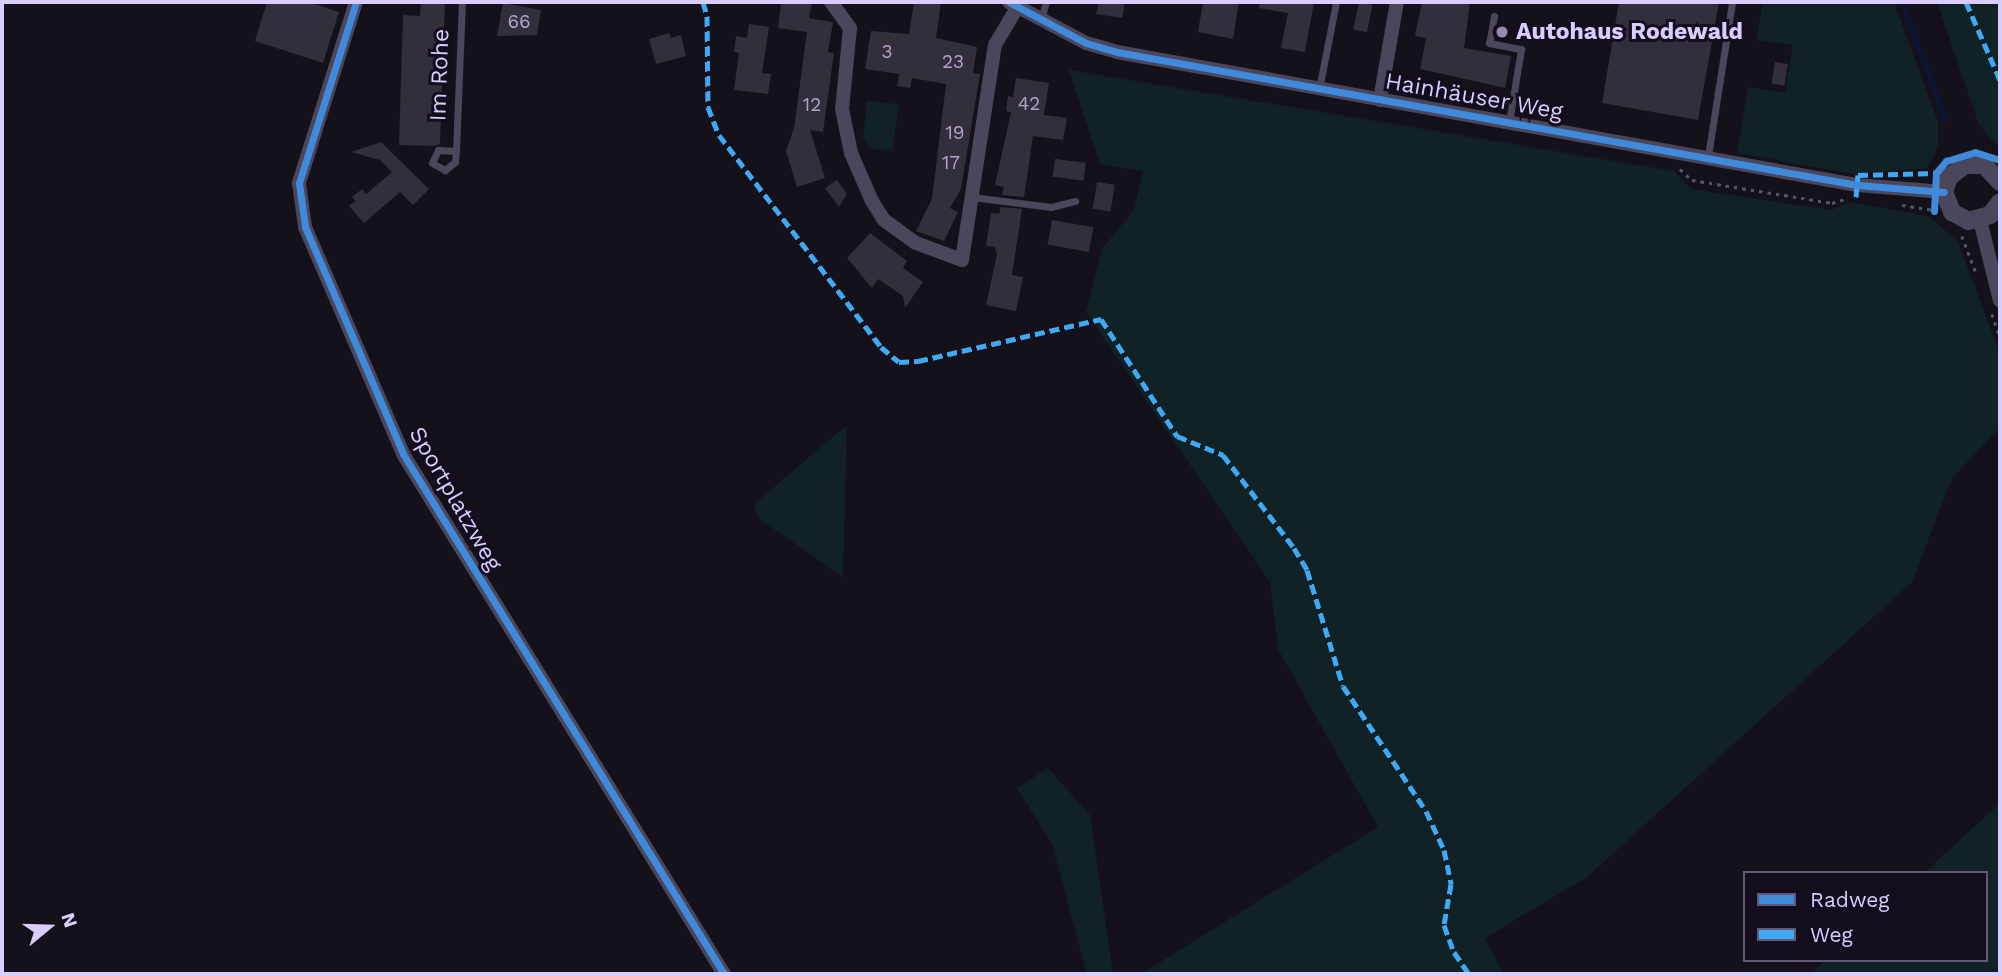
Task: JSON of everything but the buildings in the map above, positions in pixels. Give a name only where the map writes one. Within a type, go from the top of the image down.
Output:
[{"type":"street","name":"Sportplatzweg","points":[[356,2],[299,183],[306,227],[403,454],[724,974]]},
{"type":"street","points":[[831,2],[850,28],[842,109],[851,153],[884,220],[916,243],[962,260],[995,44],[1013,4]]},
{"type":"street","points":[[1380,100],[1397,2]]},
{"type":"street","name":"Hainhäuser Weg","points":[[1013,4],[1101,49],[1708,156],[1857,185],[1944,192]]},
{"type":"street","points":[[1980,220],[1958,217],[1944,192],[1949,177],[1965,165],[1984,165],[2000,182]]},
{"type":"street","points":[[1980,220],[2000,201]]},
{"type":"street","points":[[1980,220],[1995,306]]},
{"type":"lane","name":"Im Rohe","points":[[456,151],[462,2]]},
{"type":"lane","points":[[1041,19],[1046,2]]},
{"type":"lane","points":[[1319,89],[1336,2]]},
{"type":"lane","points":[[1708,156],[1732,2]]},
{"type":"lane","points":[[1494,16],[1489,43],[1521,49],[1509,123]]},
{"type":"lane","points":[[972,197],[1051,207],[1075,201]]},
{"type":"path","points":[[1672,162],[1692,180],[1832,203],[1849,196]]},
{"type":"path","points":[[1895,204],[1934,211],[1942,220]]},
{"type":"path","points":[[1961,234],[1981,286]]},
{"type":"path","points":[[1995,306],[2000,337]]},
{"type":"shaded area","points":[[1763,2],[1894,2],[1938,122],[1938,147],[1927,168],[1853,174],[1737,153],[1748,87],[1785,93],[1793,45],[1756,40]]},
{"type":"shaded area","points":[[1937,2],[2000,2],[2000,149],[1979,125]]},
{"type":"shaded area","points":[[1069,70],[1674,171],[1691,189],[1831,210],[1852,202],[1930,217],[1958,242],[2000,354],[2000,428],[1952,478],[1912,582],[1587,877],[1485,938],[1504,974],[1141,974],[1378,827],[1278,649],[1270,582],[1086,312],[1102,249],[1134,210],[1143,171],[1100,164]]},
{"type":"shaded area","points":[[867,101],[899,104],[892,151],[870,148],[863,137]]},
{"type":"shaded area","points":[[847,425],[843,577],[758,518],[754,504]]},
{"type":"shaded area","points":[[1048,768],[1090,815],[1113,974],[1087,974],[1052,844],[1017,788]]},
{"type":"shaded area","points":[[2000,803],[2000,974],[1810,974],[1824,962],[1988,962],[1988,871],[1926,871]]},
{"type":"waterway","points":[[1902,2],[1945,119]]},
{"type":"marked path","points":[[703,2],[707,16],[708,107],[719,135],[881,347],[899,362],[918,361],[1101,319],[1177,436],[1223,455],[1294,548],[1307,570],[1343,686],[1426,811],[1444,850],[1451,884],[1444,925],[1454,952],[1469,974]]},
{"type":"marked path","points":[[1966,2],[2000,80]]},
{"type":"marked path","points":[[1856,197],[1858,175],[1936,173]]},
{"type":"cycle path","points":[[356,2],[299,183],[305,227],[403,454],[724,974]]},
{"type":"cycle path","points":[[1009,2],[1086,43],[1117,52],[1857,185],[1944,192]]},
{"type":"cycle path","points":[[1934,211],[1936,173],[1946,161],[1975,152],[2000,160]]},
{"type":"place","name":"Autohaus Rodewald","points":[[1502,32]]}]
